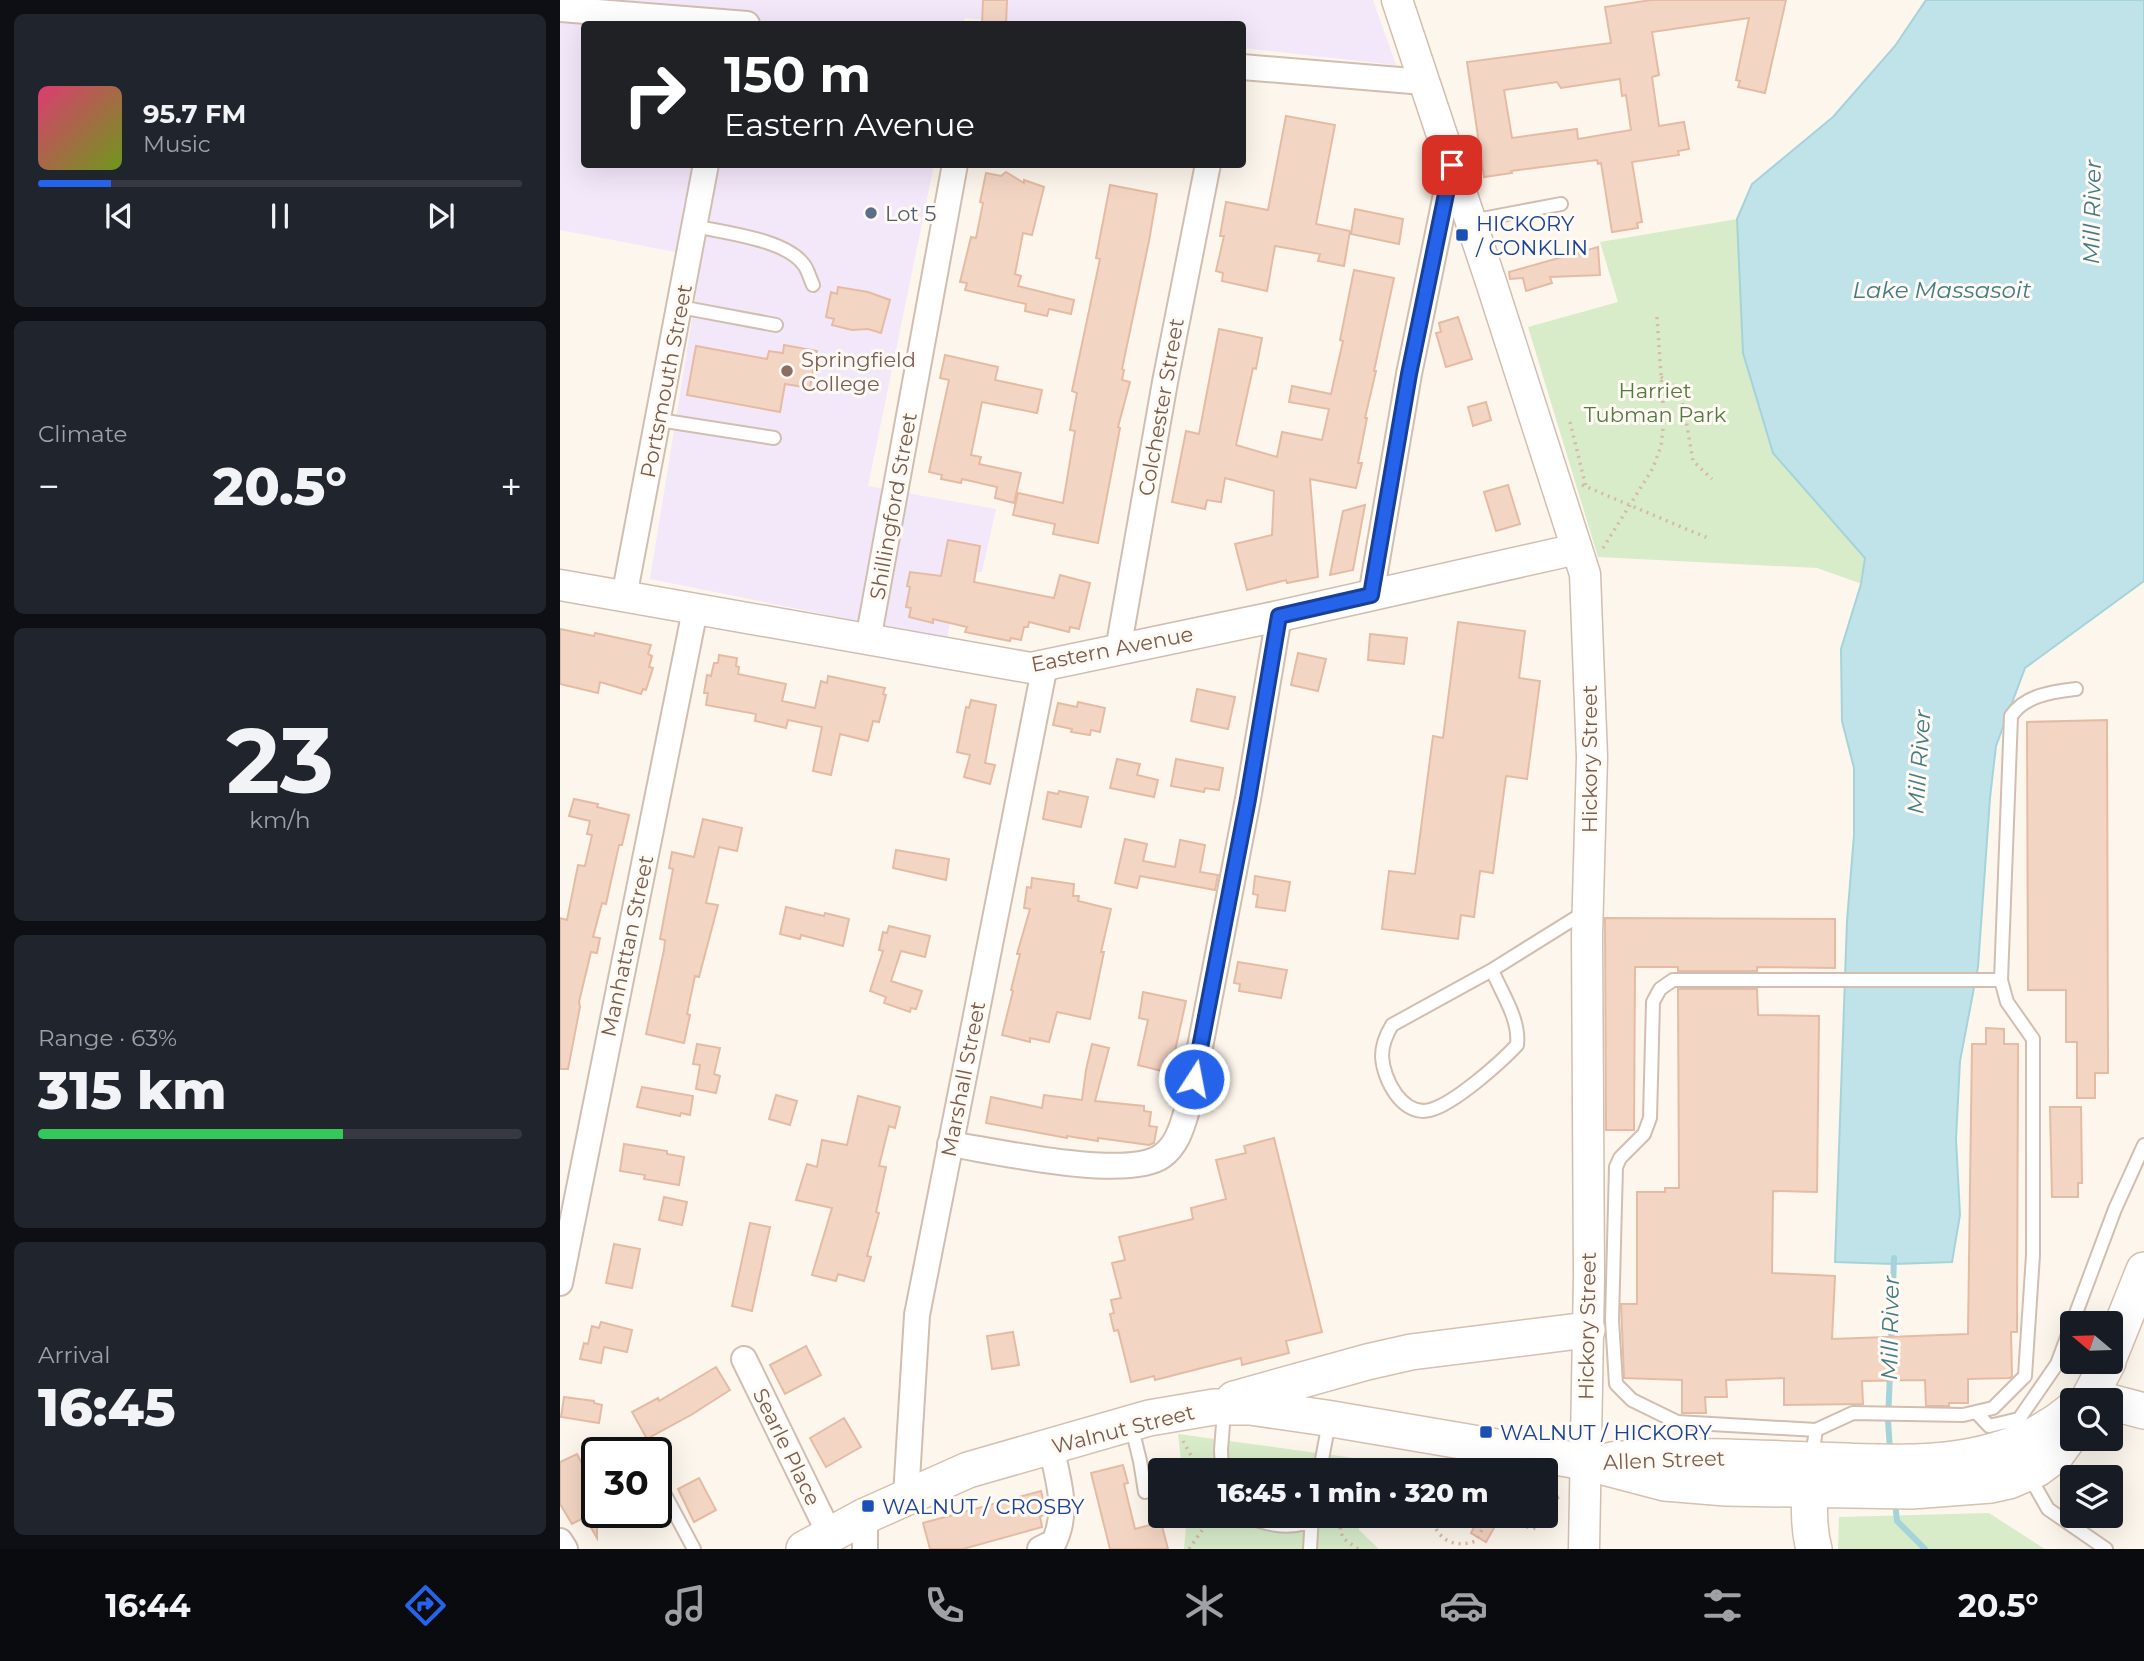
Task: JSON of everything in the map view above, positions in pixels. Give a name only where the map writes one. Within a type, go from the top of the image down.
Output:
[{"type":"main road","points":[[2123,1322],[2144,1270]]},
{"type":"main road","points":[[1201,1418],[1367,1362],[1411,1352],[1600,1328]]},
{"type":"main road","name":"Walnut Street","points":[[817,1542],[865,1532],[906,1496],[968,1470],[1131,1424],[1201,1418],[1250,1407],[1585,1462]]},
{"type":"main road","points":[[2123,1407],[2144,1411]]},
{"type":"main road","name":"Allen Street","points":[[2023,1459],[2046,1429],[2060,1420]]},
{"type":"main road","name":"Allen Street","points":[[1585,1462],[1665,1483],[1726,1488],[1812,1460],[1861,1477],[1911,1477],[1962,1458],[1986,1454],[2023,1459],[2037,1469],[2060,1450]]},
{"type":"main road","points":[[1812,1460],[1811,1539],[1814,1549]]},
{"type":"street","name":"Hickory Street","points":[[1397,0],[1471,221],[1590,550],[1585,574],[1592,757],[1588,910],[1600,1328],[1585,1462],[1584,1549]]},
{"type":"street","points":[[560,9],[702,21]]},
{"type":"street","points":[[1246,67],[1424,82]]},
{"type":"street","points":[[1371,595],[1409,374],[1452,165]]},
{"type":"street","name":"Portsmouth Street","points":[[624,597],[705,168]]},
{"type":"street","name":"Shillingford Street","points":[[868,640],[954,168]]},
{"type":"street","name":"Colchester Street","points":[[1118,650],[1164,382],[1207,168]]},
{"type":"street","name":"Eastern Avenue","points":[[560,585],[1031,668],[1590,550]]},
{"type":"street","name":"Manhattan Street","points":[[560,1283],[695,610]]},
{"type":"street","points":[[950,1144],[1106,1166],[1148,1163],[1162,1156],[1174,1144],[1189,1104],[1245,813],[1279,616]]},
{"type":"street","name":"Marshall Street","points":[[906,1496],[917,1315],[1045,665]]},
{"type":"street","name":"Searle Place","points":[[744,1359],[817,1542]]},
{"type":"street","points":[[1040,1549],[1055,1542],[1062,1520],[1062,1500],[1051,1447]]},
{"type":"street","points":[[560,1541],[565,1549]]},
{"type":"lane","points":[[1471,221],[1560,204]]},
{"type":"lane","points":[[695,226],[786,249],[804,264],[813,285]]},
{"type":"lane","points":[[680,307],[776,325]]},
{"type":"lane","points":[[659,420],[774,438]]},
{"type":"lane","points":[[2001,980],[1673,981],[1661,989],[1653,1002],[1650,1118],[1644,1133],[1620,1158],[1616,1167],[1600,1328],[1616,1384],[1632,1400],[1677,1422],[1812,1460],[1853,1413],[1963,1415],[1993,1408],[2025,1376],[2033,1255],[2033,1040],[2007,1002],[2001,980],[2011,716],[2018,705],[2048,692],[2076,689]]},
{"type":"lane","points":[[1492,971],[1516,1022],[1517,1045],[1448,1104],[1429,1111],[1414,1110],[1400,1100],[1387,1076],[1382,1056],[1384,1038],[1392,1025],[1492,971],[1588,910]]},
{"type":"lane","points":[[1976,1412],[1989,1426],[2019,1419],[2057,1364],[2115,1209],[2144,1145]]},
{"type":"lane","points":[[1201,1418],[1221,1450],[1221,1458]]},
{"type":"lane","points":[[1322,1458],[1329,1418]]},
{"type":"lane","points":[[1131,1424],[1145,1492]]},
{"type":"lane","points":[[2023,1459],[2048,1509],[2106,1549]]},
{"type":"lane","points":[[672,1508],[694,1549]]},
{"type":"lane","points":[[1310,1549],[1311,1528]]},
{"type":"path","points":[[1590,550],[1631,506],[1653,468],[1661,446],[1664,419],[1657,317]]},
{"type":"path","points":[[1661,377],[1673,385],[1685,408],[1693,461],[1712,479]]},
{"type":"path","points":[[1570,422],[1586,487]]},
{"type":"path","points":[[1574,481],[1710,539]]},
{"type":"path","points":[[1199,1458],[1201,1418]]},
{"type":"path","points":[[1558,1498],[1566,1496]]},
{"type":"path","points":[[1189,1549],[1204,1528]]},
{"type":"path","points":[[1341,1528],[1343,1538],[1358,1549]]},
{"type":"path","points":[[1434,1528],[1442,1538],[1461,1545],[1476,1541],[1483,1528]]},
{"type":"shaded area","name":"Springfield College","points":[[560,0],[1373,0],[1396,65],[1246,48],[1246,21],[994,21],[965,18],[964,21],[581,21],[581,168],[933,168],[868,486],[996,509],[982,572],[960,573],[947,639],[650,579],[702,257],[560,230]]},
{"type":"green space","name":"Harriet Tubman Park","points":[[1737,219],[1743,353],[1773,453],[1866,558],[1862,584],[1817,568],[1598,557],[1528,327],[1618,302],[1600,242]]},
{"type":"green space","points":[[1178,1434],[1353,1458],[1181,1458]]},
{"type":"green space","points":[[1989,1513],[2045,1549],[1838,1549],[1839,1517]]},
{"type":"green space","points":[[1186,1528],[1359,1528],[1379,1549],[1184,1549]]},
{"type":"water","name":"Lake Massasoit","points":[[1926,0],[2144,0],[2144,581],[2025,668],[1996,746],[1978,967],[1960,1061],[1956,1139],[1960,1215],[1952,1262],[1835,1262],[1847,921],[1854,835],[1854,768],[1842,721],[1841,649],[1861,584],[1865,558],[1773,453],[1743,353],[1737,219],[1752,184],[1833,117],[1895,46]]},
{"type":"building","points":[[983,0],[1007,0],[1006,21],[982,21]]},
{"type":"building","points":[[1651,0],[1786,0],[1765,93],[1738,87],[1740,81],[1736,80],[1749,18],[1652,32],[1659,75],[1652,77],[1659,126],[1684,122],[1689,149],[1678,151],[1679,155],[1632,162],[1642,222],[1637,223],[1638,228],[1612,232],[1601,163],[1598,164],[1597,160],[1484,177],[1467,62],[1611,43],[1605,7]],"holes":[[[1620,79],[1622,96],[1626,95],[1631,130],[1578,139],[1577,129],[1512,138],[1504,90],[1557,82],[1561,88]]]},
{"type":"building","points":[[1286,116],[1335,125],[1316,224],[1350,231],[1344,266],[1318,261],[1320,254],[1275,246],[1267,291],[1222,281],[1223,273],[1216,271],[1224,236],[1220,236],[1226,202],[1268,210]]},
{"type":"building","points":[[1006,172],[1024,183],[1024,180],[1044,187],[1032,235],[1023,233],[1015,274],[1021,276],[1018,286],[1074,300],[1071,314],[1049,309],[1047,316],[1025,311],[1026,304],[965,290],[967,283],[960,282],[971,237],[976,238],[986,173],[1001,176]]},
{"type":"building","points":[[1110,185],[1157,194],[1122,369],[1122,380],[1130,382],[1118,427],[1120,428],[1098,543],[1053,534],[1055,524],[1013,515],[1018,493],[1063,503],[1075,431],[1070,430],[1077,393],[1072,391],[1100,259],[1096,258]]},
{"type":"building","points":[[1355,209],[1403,219],[1399,244],[1351,234]]},
{"type":"building","points":[[1598,247],[1600,275],[1550,277],[1552,283],[1526,291],[1523,278],[1510,279],[1509,272]]},
{"type":"building","points":[[1354,270],[1394,278],[1365,418],[1358,463],[1362,463],[1356,488],[1310,479],[1318,577],[1287,583],[1286,580],[1247,590],[1235,544],[1272,535],[1274,491],[1225,478],[1221,502],[1207,500],[1205,509],[1172,502],[1186,431],[1199,434],[1219,329],[1262,338],[1236,445],[1277,457],[1282,432],[1322,440],[1329,409],[1289,402],[1292,386],[1331,394],[1343,341],[1340,340]]},
{"type":"building","points":[[838,287],[868,292],[890,300],[881,333],[832,325],[834,319],[826,317],[831,292],[837,294]]},
{"type":"building","points":[[1458,317],[1472,359],[1446,367],[1436,333],[1441,332],[1439,323]]},
{"type":"building","points":[[784,345],[817,351],[810,388],[785,384],[780,412],[687,395],[696,346],[767,359],[769,351],[783,353]]},
{"type":"building","points":[[945,355],[998,367],[995,380],[1042,390],[1037,413],[982,402],[971,455],[981,457],[979,464],[1021,473],[1014,503],[995,498],[997,487],[962,479],[961,483],[941,479],[942,475],[929,472],[949,380],[940,378]]},
{"type":"building","points":[[1486,402],[1491,420],[1473,426],[1468,407]]},
{"type":"building","points":[[1508,485],[1520,524],[1496,531],[1484,492]]},
{"type":"building","points":[[1365,505],[1353,570],[1330,575],[1343,511]]},
{"type":"building","points":[[948,540],[980,546],[974,582],[1054,598],[1060,575],[1090,583],[1079,629],[1070,627],[1069,632],[1029,622],[1028,627],[1024,627],[1021,640],[1011,638],[1010,641],[965,632],[967,627],[933,619],[933,623],[909,617],[911,608],[906,607],[910,572],[941,576]]},
{"type":"building","points":[[1458,622],[1525,631],[1519,678],[1540,681],[1527,779],[1506,776],[1493,873],[1480,871],[1474,917],[1461,915],[1458,939],[1382,929],[1389,871],[1415,874],[1433,736],[1443,738]]},
{"type":"building","points":[[560,629],[594,636],[595,633],[651,645],[648,654],[652,656],[649,667],[653,668],[646,690],[643,689],[641,694],[600,682],[598,693],[560,684]]},
{"type":"building","points":[[1370,634],[1407,638],[1404,664],[1368,660]]},
{"type":"building","points":[[1298,653],[1326,659],[1318,691],[1291,685]]},
{"type":"building","points":[[719,655],[737,658],[738,674],[786,684],[782,701],[815,708],[821,681],[827,683],[828,676],[885,688],[883,694],[886,695],[879,722],[873,721],[868,741],[840,734],[831,775],[813,771],[822,727],[788,720],[786,728],[755,721],[756,714],[706,705],[708,693],[704,693],[707,675],[711,676]]},
{"type":"building","points":[[1197,689],[1235,697],[1228,729],[1191,721]]},
{"type":"building","points":[[971,700],[996,705],[985,763],[995,765],[990,784],[964,777],[970,755],[957,752],[966,707],[969,708]]},
{"type":"building","points":[[1078,702],[1105,708],[1100,732],[1091,730],[1090,735],[1053,725],[1058,703],[1077,707]]},
{"type":"building","points":[[2107,720],[2108,1073],[2095,1073],[2095,1098],[2077,1098],[2077,1042],[2066,1042],[2066,990],[2028,990],[2027,722]]},
{"type":"building","points":[[1117,759],[1140,764],[1137,775],[1158,780],[1154,797],[1110,788]]},
{"type":"building","points":[[1176,759],[1223,768],[1219,790],[1205,788],[1204,792],[1171,786]]},
{"type":"building","points":[[1059,791],[1088,797],[1081,827],[1043,819],[1048,792],[1058,794]]},
{"type":"building","points":[[574,799],[629,815],[622,845],[619,845],[606,904],[602,903],[593,937],[600,938],[597,953],[591,952],[579,1002],[568,1069],[560,1069],[560,918],[567,920],[578,865],[585,866],[592,835],[587,834],[590,821],[569,816]]},
{"type":"building","points":[[703,819],[742,828],[737,851],[719,847],[706,903],[718,905],[699,977],[695,976],[684,1043],[646,1034],[664,950],[665,940],[660,939],[673,869],[669,868],[672,852],[694,857]]},
{"type":"building","points":[[1125,839],[1147,844],[1143,861],[1175,867],[1180,840],[1205,845],[1200,872],[1218,875],[1215,890],[1140,876],[1137,888],[1115,883]]},
{"type":"building","points":[[896,850],[949,859],[946,880],[893,868]]},
{"type":"building","points":[[1255,876],[1290,882],[1285,911],[1256,907],[1258,895],[1253,894]]},
{"type":"building","points":[[1032,878],[1074,884],[1073,896],[1079,896],[1078,901],[1111,909],[1090,1019],[1057,1012],[1049,1042],[1030,1038],[1030,1042],[1002,1035],[1020,954],[1017,954],[1030,909],[1024,908],[1027,887],[1031,888]]},
{"type":"building","points":[[786,907],[849,919],[843,946],[801,935],[800,939],[780,934]]},
{"type":"building","points":[[1605,918],[1835,919],[1835,968],[1757,967],[1757,971],[1678,971],[1678,967],[1635,967],[1634,1130],[1606,1130]]},
{"type":"building","points":[[889,926],[930,936],[925,957],[901,951],[891,981],[922,991],[916,1009],[911,1008],[910,1012],[884,1003],[886,997],[870,991],[883,951],[879,950],[883,932],[887,933]]},
{"type":"building","points":[[1238,962],[1287,970],[1281,998],[1239,991],[1240,984],[1234,983]]},
{"type":"building","points":[[1678,989],[1757,989],[1758,1015],[1819,1016],[1817,1192],[1773,1191],[1772,1273],[1835,1276],[1832,1339],[1968,1334],[1972,1044],[1986,1044],[1986,1028],[2004,1029],[2004,1044],[2018,1044],[2017,1332],[2011,1332],[2010,1378],[1968,1379],[1968,1403],[1949,1403],[1949,1406],[1926,1406],[1925,1380],[1862,1381],[1863,1404],[1784,1405],[1784,1378],[1726,1380],[1727,1397],[1705,1397],[1706,1413],[1682,1413],[1682,1380],[1624,1378],[1621,1304],[1637,1304],[1637,1192],[1665,1192],[1665,1188],[1679,1188]]},
{"type":"building","points":[[1143,992],[1186,1001],[1171,1069],[1167,1068],[1166,1072],[1138,1065],[1148,1020],[1139,1018]]},
{"type":"building","points":[[697,1044],[720,1048],[714,1074],[720,1076],[716,1093],[696,1089],[700,1065],[693,1064]]},
{"type":"building","points":[[1092,1044],[1109,1048],[1095,1101],[1144,1106],[1144,1111],[1151,1112],[1149,1126],[1157,1127],[1154,1143],[1149,1145],[1098,1138],[1098,1141],[1067,1138],[986,1123],[991,1097],[1042,1108],[1044,1095],[1082,1100]]},
{"type":"building","points":[[642,1087],[693,1096],[690,1115],[681,1113],[680,1116],[637,1107]]},
{"type":"building","points":[[776,1095],[797,1101],[790,1125],[769,1119]]},
{"type":"building","points":[[858,1096],[900,1107],[895,1128],[889,1126],[879,1166],[886,1167],[876,1212],[879,1213],[867,1256],[871,1257],[864,1281],[838,1274],[836,1281],[812,1275],[832,1208],[796,1200],[807,1164],[817,1167],[822,1140],[847,1145]]},
{"type":"building","points":[[2050,1107],[2081,1107],[2082,1183],[2078,1183],[2078,1197],[2052,1197]]},
{"type":"building","points":[[1274,1138],[1322,1332],[1286,1341],[1289,1353],[1242,1365],[1241,1358],[1155,1380],[1154,1376],[1131,1382],[1118,1330],[1114,1331],[1110,1314],[1114,1313],[1111,1300],[1121,1298],[1112,1263],[1125,1260],[1119,1237],[1193,1219],[1191,1208],[1226,1199],[1216,1160],[1246,1153],[1244,1146]]},
{"type":"building","points":[[624,1144],[667,1151],[667,1154],[684,1157],[679,1185],[644,1179],[645,1175],[620,1171]]},
{"type":"building","points":[[664,1197],[687,1202],[682,1225],[659,1220]]},
{"type":"building","points":[[750,1223],[770,1227],[752,1311],[732,1306]]},
{"type":"building","points":[[614,1244],[640,1249],[632,1288],[606,1283]]},
{"type":"building","points":[[601,1322],[632,1330],[627,1352],[604,1347],[601,1363],[580,1359],[584,1343],[588,1344],[592,1326],[599,1328]]},
{"type":"building","points":[[1013,1332],[1019,1365],[992,1369],[987,1336]]},
{"type":"building","points":[[806,1346],[821,1375],[785,1394],[770,1365]]},
{"type":"building","points":[[716,1367],[730,1390],[691,1415],[646,1437],[632,1412],[658,1398],[659,1401]]},
{"type":"building","points":[[564,1397],[594,1401],[602,1405],[599,1423],[561,1417]]},
{"type":"building","points":[[844,1418],[861,1447],[826,1467],[810,1438]]},
{"type":"building","points":[[577,1454],[581,1462],[581,1519],[572,1524],[560,1504],[560,1462]]},
{"type":"building","points":[[1123,1465],[1128,1483],[1124,1484],[1135,1529],[1148,1526],[1148,1528],[1163,1528],[1168,1549],[1110,1549],[1091,1473]]},
{"type":"building","points":[[699,1478],[716,1510],[694,1522],[678,1489]]},
{"type":"building","points":[[1041,1491],[1046,1511],[1046,1515],[1040,1516],[1042,1527],[963,1549],[930,1549],[923,1523]]},
{"type":"building","points":[[1474,1528],[1494,1528],[1486,1542],[1471,1533]]},
{"type":"waterway","name":"Mill River","points":[[1891,1345],[1894,1258]]},
{"type":"waterway","name":"Mill River","points":[[1890,1373],[1890,1450]]},
{"type":"waterway","name":"Mill River","points":[[1895,1502],[1897,1521],[1925,1549]]},
{"type":"place","name":"Lot 5","points":[[871,213]]},
{"type":"place","name":"HICKORY / CONKLIN","points":[[1462,235]]},
{"type":"place","name":"Springfield College","points":[[787,371]]},
{"type":"place","name":"WALNUT / HICKORY","points":[[1486,1432]]},
{"type":"place","name":"WALNUT / CROSBY","points":[[868,1506]]},
{"type":"route","points":[[1194,1079],[1248,799],[1279,616],[1371,595],[1409,374],[1452,165]]}]
